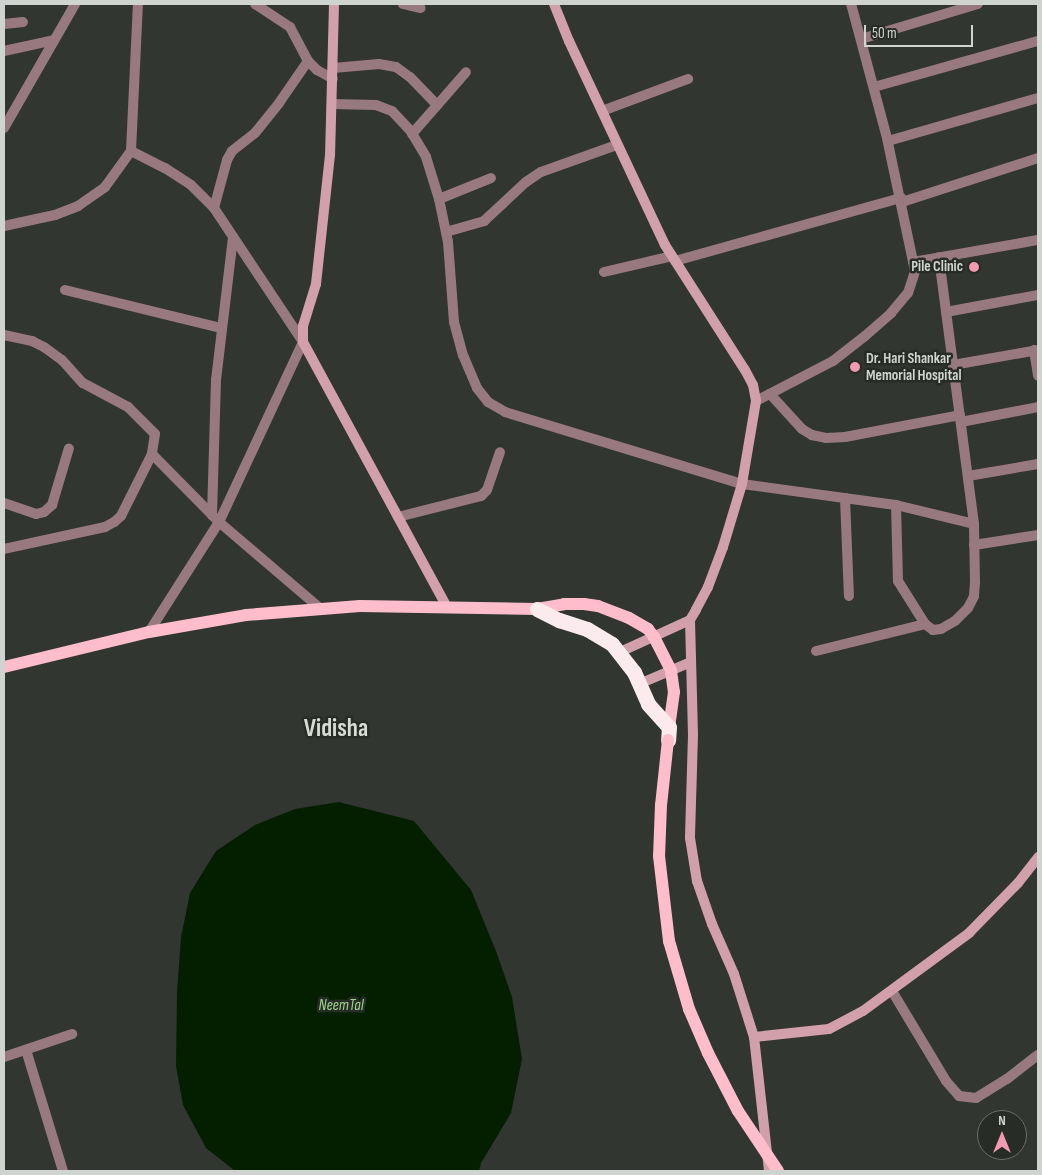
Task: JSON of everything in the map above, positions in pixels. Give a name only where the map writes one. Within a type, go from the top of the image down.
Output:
[{"type":"highway","points":[[537,608],[558,620],[602,636],[620,652],[639,684],[648,704],[669,734]]},
{"type":"main road","points":[[4,667],[149,632],[246,615],[321,608],[360,606],[537,608],[564,604],[598,606],[640,623],[654,637],[671,672],[674,692],[661,805],[659,856],[669,941],[689,1009],[708,1052],[738,1111],[778,1171]]},
{"type":"street","points":[[4,128],[75,4]]},
{"type":"street","points":[[4,226],[55,215],[78,206],[105,186],[131,152],[138,4]]},
{"type":"street","points":[[255,4],[290,27],[308,61],[317,70],[333,73],[379,64],[396,67],[410,77],[437,105]]},
{"type":"street","points":[[149,632],[216,518],[303,342],[303,326],[316,284],[330,155],[334,4]]},
{"type":"street","points":[[403,4],[421,8]]},
{"type":"street","points":[[554,4],[568,41],[644,205],[673,258],[753,384],[756,401],[742,484],[708,587],[690,620],[694,735],[690,838],[698,881],[712,924],[734,974],[754,1037],[769,1171]]},
{"type":"street","points":[[756,401],[833,361],[891,313],[908,292],[915,271],[888,141],[852,4]]},
{"type":"street","points":[[861,38],[978,4]]},
{"type":"street","points":[[4,24],[23,22]]},
{"type":"street","points":[[4,51],[54,40]]},
{"type":"street","points":[[874,87],[1038,41]]},
{"type":"street","points":[[214,208],[227,160],[232,151],[260,126],[279,103],[308,61]]},
{"type":"street","points":[[412,134],[466,72]]},
{"type":"street","points":[[602,111],[688,79]]},
{"type":"street","points":[[888,141],[1038,98]]},
{"type":"street","points":[[332,104],[376,105],[392,111],[412,134],[426,158],[439,199],[446,232],[454,322],[463,354],[474,380],[488,402],[505,412],[647,457],[742,484],[896,505],[974,524]]},
{"type":"street","points":[[446,232],[484,221],[526,182],[542,172],[617,144]]},
{"type":"street","points":[[131,152],[165,168],[190,185],[214,208],[303,342],[447,607]]},
{"type":"street","points":[[604,272],[673,258],[901,200],[1038,158]]},
{"type":"street","points":[[439,199],[490,178]]},
{"type":"street","points":[[216,518],[216,380],[233,237]]},
{"type":"street","points":[[913,262],[1038,240]]},
{"type":"street","points":[[896,505],[898,581],[925,624],[933,630],[941,629],[955,622],[968,608],[974,596],[974,524],[938,257]]},
{"type":"street","points":[[65,290],[221,328]]},
{"type":"street","points":[[946,312],[1038,295]]},
{"type":"street","points":[[4,335],[32,341],[44,347],[62,360],[83,383],[128,407],[155,434],[152,454],[121,516],[114,522],[105,527],[4,549]]},
{"type":"street","points":[[953,365],[1036,350],[1038,376]]},
{"type":"street","points":[[770,394],[802,428],[812,435],[826,438],[845,437],[1038,407]]},
{"type":"street","points":[[4,503],[36,514],[44,512],[52,505],[69,448]]},
{"type":"street","points":[[398,517],[481,496],[487,490],[500,452]]},
{"type":"street","points":[[152,454],[216,518],[321,608]]},
{"type":"street","points":[[968,476],[1038,464]]},
{"type":"street","points":[[845,498],[849,596]]},
{"type":"street","points":[[974,545],[1038,535]]},
{"type":"street","points":[[620,652],[690,620]]},
{"type":"street","points":[[816,651],[925,624]]},
{"type":"street","points":[[639,684],[692,662]]},
{"type":"street","points":[[754,1037],[829,1028],[863,1012],[969,933],[1018,883],[1038,857]]},
{"type":"street","points":[[892,991],[946,1081],[959,1096],[976,1098],[1007,1079],[1038,1055]]},
{"type":"street","points":[[4,1057],[72,1034]]},
{"type":"street","points":[[26,1050],[63,1171]]},
{"type":"water","name":"NeemTal","points":[[339,802],[414,821],[471,890],[496,951],[512,997],[522,1059],[511,1113],[481,1163],[479,1171],[235,1171],[206,1148],[183,1105],[176,1066],[177,992],[181,937],[190,893],[216,851],[255,825],[295,809]]},
{"type":"place","name":"Pile Clinic","points":[[974,267]]},
{"type":"place","name":"Dr. Hari Shankar Memorial Hospital","points":[[855,367]]},
{"type":"district","name":"Vidisha","points":[[336,729]]}]
